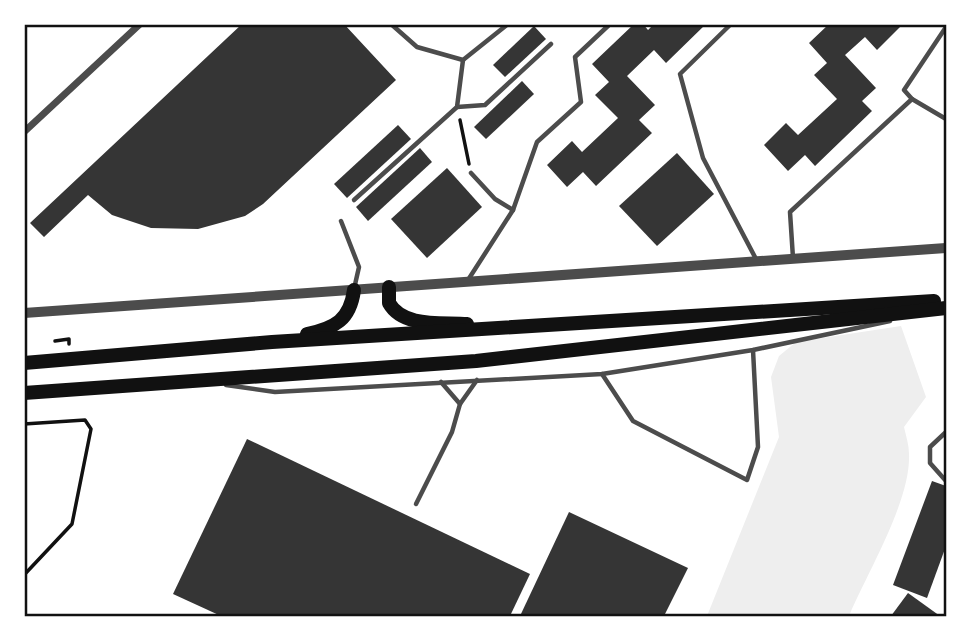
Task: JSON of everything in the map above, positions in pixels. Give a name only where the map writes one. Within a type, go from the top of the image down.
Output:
[{"type":"main road","points":[[389,287],[392,309],[408,319],[541,328]]},
{"type":"main road","points":[[272,342],[338,324],[350,311],[354,290]]},
{"type":"main road","points":[[24,363],[272,342],[541,328],[947,300]]},
{"type":"main road","points":[[24,393],[476,361],[947,309]]},
{"type":"street","points":[[24,132],[139,24]]},
{"type":"street","points":[[24,313],[947,248]]},
{"type":"lane","points":[[391,24],[417,47],[463,60]]},
{"type":"lane","points":[[457,107],[463,60],[508,24]]},
{"type":"lane","points":[[467,282],[513,209],[537,142],[581,102],[575,57],[610,24]]},
{"type":"lane","points":[[731,24],[680,74],[703,158],[757,261]]},
{"type":"lane","points":[[947,27],[904,90],[912,99],[947,119]]},
{"type":"lane","points":[[354,200],[457,107],[485,105],[551,44]]},
{"type":"lane","points":[[793,259],[790,212],[912,99]]},
{"type":"lane","points":[[471,173],[495,199],[513,209]]},
{"type":"lane","points":[[341,221],[359,267],[354,290]]},
{"type":"lane","points":[[201,381],[275,392],[602,374],[753,350],[947,309]]},
{"type":"lane","points":[[602,374],[633,421],[747,480],[758,447],[753,350]]},
{"type":"lane","points":[[416,504],[452,432],[460,404],[478,380]]},
{"type":"lane","points":[[441,382],[460,404]]},
{"type":"lane","points":[[947,432],[930,447],[930,463],[947,481]]},
{"type":"path","points":[[457,107],[471,173]]},
{"type":"path","points":[[55,341],[69,339]]},
{"type":"path","points":[[24,424],[85,420],[91,429],[72,524],[24,575]]},
{"type":"shaded area","points":[[901,326],[926,397],[904,427],[909,454],[908,473],[896,515],[849,616],[707,616],[779,437],[771,377],[779,356],[796,342]]},
{"type":"building","points":[[242,24],[344,24],[396,80],[263,204],[245,216],[198,229],[151,228],[112,215],[88,195],[44,237],[30,223]]},
{"type":"building","points":[[634,24],[643,24],[648,30],[654,24],[706,24],[666,63],[654,50],[627,76],[655,105],[639,120],[652,133],[596,186],[583,172],[567,187],[547,165],[572,141],[582,152],[618,118],[595,95],[609,82],[592,64]]},
{"type":"building","points":[[829,24],[903,24],[877,50],[865,37],[845,55],[876,88],[862,101],[872,111],[815,166],[805,155],[788,171],[764,145],[786,123],[798,135],[837,99],[814,75],[827,63],[809,43]]},
{"type":"building","points":[[534,26],[546,39],[505,77],[493,65]]},
{"type":"building","points":[[522,81],[534,94],[486,139],[474,127]]},
{"type":"building","points":[[398,125],[411,139],[347,198],[334,184]]},
{"type":"building","points":[[420,148],[432,162],[368,221],[356,207]]},
{"type":"building","points":[[677,153],[714,194],[657,246],[619,206]]},
{"type":"building","points":[[447,168],[482,207],[427,258],[391,219]]},
{"type":"building","points":[[247,439],[530,574],[510,616],[221,616],[173,594]]},
{"type":"building","points":[[932,481],[946,486],[946,546],[927,598],[893,585]]},
{"type":"building","points":[[569,512],[688,568],[664,616],[520,616]]},
{"type":"building","points":[[908,593],[940,616],[891,616]]}]
